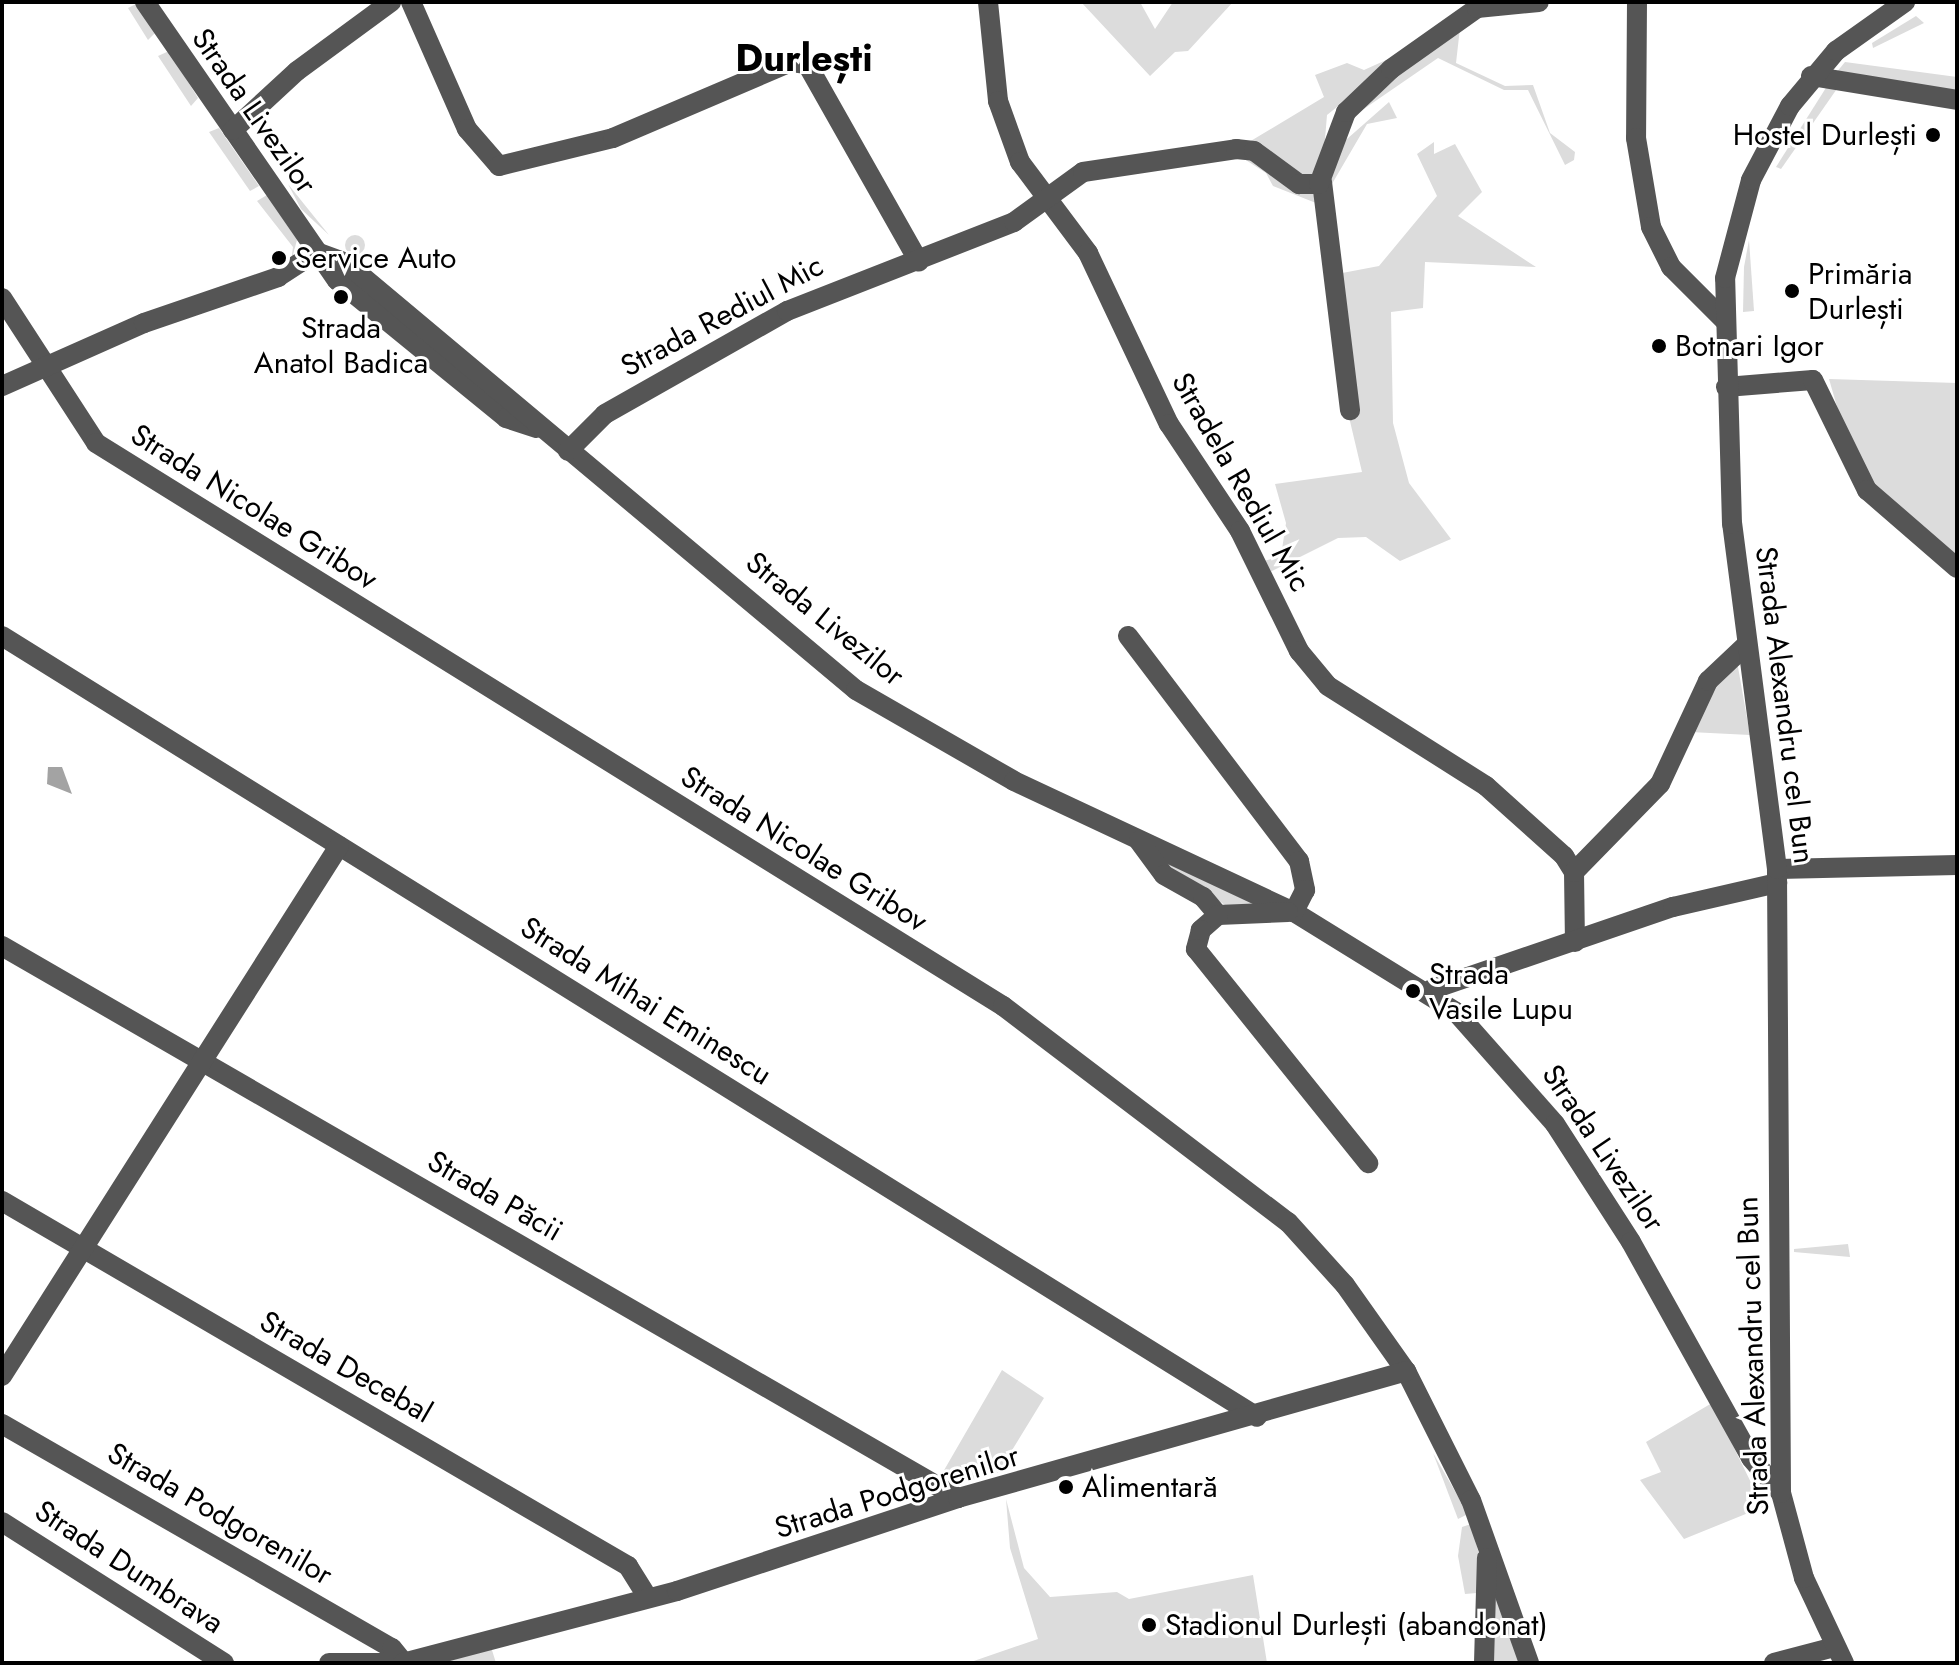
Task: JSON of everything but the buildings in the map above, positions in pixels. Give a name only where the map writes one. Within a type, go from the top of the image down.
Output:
[{"type":"street","name":"Strada Livezilor","points":[[145,2],[316,252],[346,263],[539,429],[856,690],[969,757],[1139,841],[1294,912],[1430,990],[1539,1100],[1631,1242],[1751,1458],[1781,1493]]},
{"type":"street","points":[[233,130],[297,71],[391,2]]},
{"type":"street","points":[[411,2],[467,129],[499,166],[631,132],[791,62],[807,64],[919,262]]},
{"type":"street","name":"Stradela Rediul Mic","points":[[988,2],[1002,119],[1043,199],[1088,253],[1169,424],[1241,533],[1310,667],[1349,701],[1486,786],[1574,872]]},
{"type":"street","points":[[1350,410],[1322,182],[1346,112],[1391,69],[1477,8],[1539,2]]},
{"type":"street","points":[[1637,2],[1636,138],[1651,227],[1671,267],[1724,320]]},
{"type":"street","name":"Strada Alexandru cel Bun","points":[[1839,1655],[1792,1544],[1781,1493],[1777,876],[1745,646],[1724,320],[1728,257],[1751,180],[1811,76],[1905,2]]},
{"type":"street","points":[[1811,76],[1957,100]]},
{"type":"street","name":"Strada Rediul Mic","points":[[568,451],[605,414],[787,311],[919,262],[1014,222],[1083,172],[1236,149],[1254,151],[1299,184],[1322,182]]},
{"type":"street","points":[[2,386],[42,367],[278,277],[316,252]]},
{"type":"street","name":"Strada Nicolae Gribov","points":[[2,298],[79,426],[108,451],[1092,1067],[1288,1222],[1345,1285],[1406,1371],[1488,1542],[1529,1663]]},
{"type":"street","points":[[1726,387],[1813,380],[1867,490],[1957,568]]},
{"type":"street","name":"Strada Mihai Eminescu","points":[[2,636],[1257,1417]]},
{"type":"street","points":[[1128,636],[1299,861],[1305,890],[1294,912],[1218,915],[1201,930],[1199,956],[1368,1163]]},
{"type":"street","points":[[1575,942],[1574,872],[1660,784],[1708,681],[1745,646]]},
{"type":"street","name":"Strada Livezilor","points":[[1139,841],[1164,875],[1203,897],[1218,915]]},
{"type":"street","points":[[2,1376],[200,1060],[339,846]]},
{"type":"street","points":[[1430,990],[1717,893],[1777,876],[1957,865]]},
{"type":"street","name":"Strada Păcii","points":[[2,946],[958,1498]]},
{"type":"street","name":"Strada Decebal","points":[[2,1201],[628,1566],[647,1596]]},
{"type":"street","name":"Strada Podgorenilor","points":[[2,1424],[392,1648],[404,1663],[725,1577],[958,1498],[1257,1417],[1406,1371]]},
{"type":"street","name":"Strada Dumbrava","points":[[2,1522],[224,1663]]},
{"type":"street","name":"Strada Nicolae Gribov","points":[[1484,1663],[1488,1542]]},
{"type":"street","points":[[1774,1663],[1839,1655]]},
{"type":"street","points":[[329,1663],[404,1663]]},
{"type":"shaded area","points":[[1081,2],[1140,2],[1155,29],[1173,2],[1233,2],[1188,51],[1175,52],[1150,76]]},
{"type":"shaded area","points":[[136,4],[155,33],[148,40],[128,8]]},
{"type":"shaded area","points":[[1916,16],[1924,23],[1873,48],[1872,43]]},
{"type":"shaded area","points":[[1460,28],[1456,63],[1505,86],[1533,85],[1550,133],[1575,152],[1574,160],[1565,165],[1528,90],[1504,90],[1438,58],[1358,113],[1365,99]]},
{"type":"shaded area","points":[[169,51],[198,98],[191,106],[158,56]]},
{"type":"shaded area","points":[[1406,51],[1327,115],[1322,175],[1300,179],[1249,142],[1324,97],[1315,75],[1347,63],[1364,70]]},
{"type":"shaded area","points":[[1845,62],[1957,77],[1957,94],[1836,73]]},
{"type":"shaded area","points":[[1829,83],[1841,83],[1781,169],[1776,167]]},
{"type":"shaded area","points":[[1389,102],[1397,118],[1367,124],[1329,189],[1339,146]]},
{"type":"shaded area","points":[[219,128],[259,186],[250,191],[209,132]]},
{"type":"shaded area","points":[[1434,142],[1434,154],[1455,144],[1482,192],[1458,216],[1536,267],[1425,262],[1423,308],[1391,312],[1393,423],[1409,483],[1451,539],[1400,561],[1366,537],[1338,538],[1270,572],[1264,561],[1281,556],[1286,523],[1275,484],[1362,472],[1349,417],[1337,274],[1379,266],[1437,196],[1417,154]]},
{"type":"shaded area","points":[[1238,155],[1314,191],[1321,205],[1273,186],[1266,173]]},
{"type":"shaded area","points":[[288,184],[304,204],[329,235],[301,209]]},
{"type":"shaded area","points":[[267,195],[297,240],[291,262],[293,247],[257,201]]},
{"type":"shaded area","points":[[355,235],[362,238],[365,245],[362,252],[355,255],[348,252],[345,245],[348,238]]},
{"type":"shaded area","points":[[1749,240],[1754,311],[1743,312],[1744,267]]},
{"type":"shaded area","points":[[1829,379],[1957,383],[1957,562],[1889,504],[1849,448]]},
{"type":"shaded area","points":[[1731,667],[1738,667],[1750,735],[1690,732],[1710,687]]},
{"type":"shaded area","points":[[48,767],[62,767],[72,794],[47,784]]},
{"type":"shaded area","points":[[1155,858],[1276,909],[1228,907]]},
{"type":"shaded area","points":[[1848,1244],[1850,1257],[1794,1252],[1794,1249]]},
{"type":"shaded area","points":[[1002,1370],[1044,1398],[998,1473],[984,1464],[974,1480],[943,1472]]},
{"type":"shaded area","points":[[1712,1403],[1763,1507],[1684,1539],[1640,1480],[1661,1472],[1646,1442]]},
{"type":"shaded area","points":[[1433,1453],[1468,1514],[1458,1519]]},
{"type":"shaded area","name":"Stadionul Durlești (abandonat)","points":[[1006,1499],[1024,1568],[1050,1597],[1117,1592],[1129,1599],[1253,1575],[1267,1663],[968,1663],[1038,1639],[1010,1548]]},
{"type":"shaded area","points":[[1471,1524],[1481,1562],[1477,1593],[1465,1594],[1458,1556],[1462,1527]]},
{"type":"shaded area","points":[[1493,1587],[1520,1663],[1494,1663]]},
{"type":"shaded area","points":[[491,1647],[496,1663],[431,1663]]},
{"type":"place","name":"Hostel Durlești","points":[[1933,135]]},
{"type":"place","name":"Service Auto","points":[[279,258]]},
{"type":"place","name":"Primăria Durlești","points":[[1792,291]]},
{"type":"place","name":"Strada Anatol Badica","points":[[341,297]]},
{"type":"place","name":"Botnari Igor","points":[[1659,346]]},
{"type":"place","name":"Strada Vasile Lupu","points":[[1413,991]]},
{"type":"place","name":"Alimentară","points":[[1066,1487]]},
{"type":"place","name":"Stadionul Durlești (abandonat)","points":[[1149,1625]]},
{"type":"district","name":"Durlești","points":[[804,58]]}]
